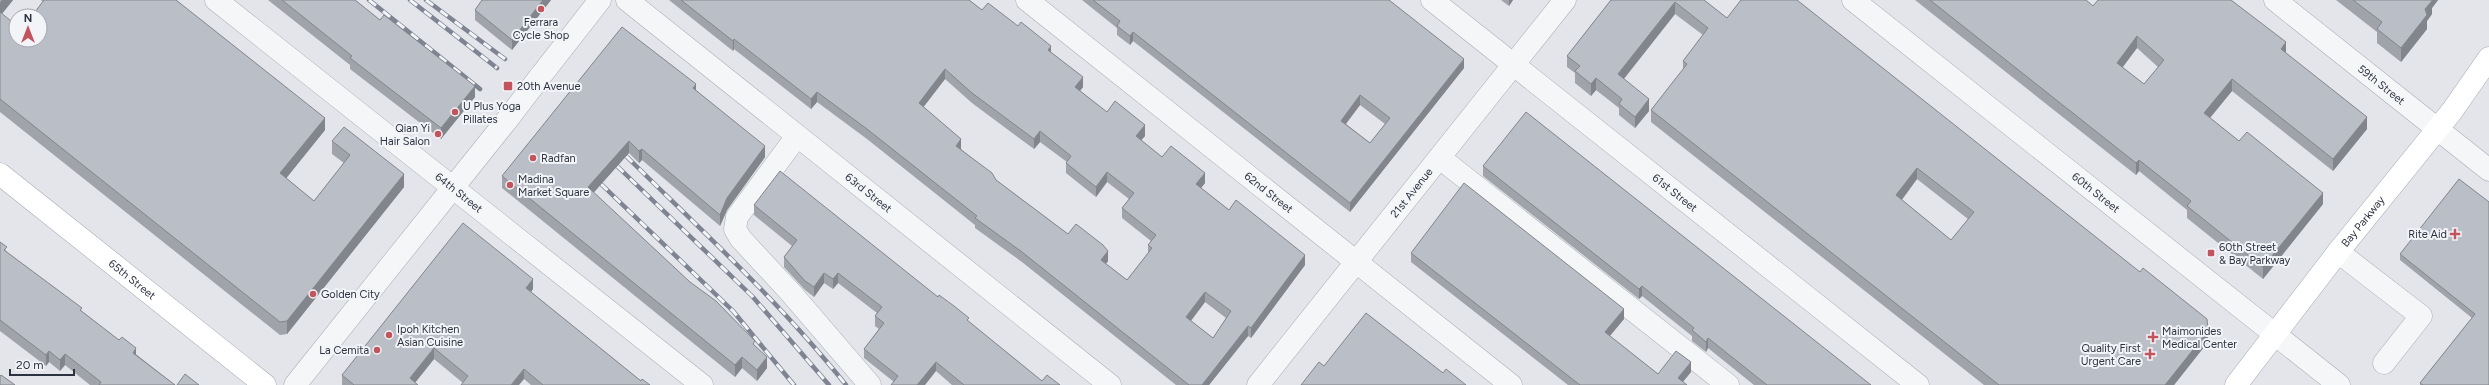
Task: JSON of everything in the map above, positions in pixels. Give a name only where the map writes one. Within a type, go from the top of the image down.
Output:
[{"type":"main road","name":"Bay Parkway","points":[[2236,385],[2338,252],[2477,78],[2489,58]]},
{"type":"main road","name":"65th Street","points":[[0,174],[264,385]]},
{"type":"street","name":"64th Street","points":[[216,0],[702,385]]},
{"type":"street","points":[[295,385],[507,120],[600,0]]},
{"type":"street","name":"63rd Street","points":[[627,0],[1110,385]]},
{"type":"street","name":"62nd Street","points":[[1027,0],[1511,385]]},
{"type":"street","name":"61st Street","points":[[1432,0],[1918,385]]},
{"type":"street","name":"21st Avenue","points":[[1258,385],[1565,0]]},
{"type":"street","name":"60th Street","points":[[1853,0],[2339,385]]},
{"type":"street","name":"59th Street","points":[[2275,0],[2489,170]]},
{"type":"street","points":[[797,136],[737,217],[735,229],[741,239],[791,293],[870,385]]},
{"type":"street","points":[[1440,158],[1728,385]]},
{"type":"street","points":[[2338,252],[2421,316],[2384,363]]},
{"type":"building","points":[[44,0],[176,0],[325,118],[280,173],[314,201],[350,155],[332,141],[344,127],[404,174],[287,321],[280,322],[0,99],[0,12],[8,18],[8,48],[48,48],[48,8],[38,8]]},
{"type":"building","points":[[282,0],[355,0],[380,20],[384,15],[475,86],[441,128],[350,58],[352,56]]},
{"type":"building","points":[[482,0],[543,0],[512,40],[475,10]]},
{"type":"building","points":[[681,0],[969,0],[982,10],[988,3],[1018,26],[1021,22],[1051,46],[1048,50],[1083,77],[1075,87],[1107,112],[1115,101],[1145,125],[1136,136],[1162,157],[1171,146],[1205,173],[1196,184],[1229,210],[1236,200],[1305,255],[1251,328],[1248,326],[1202,385],[1189,385],[1022,252],[975,218],[977,216],[867,129],[817,92],[811,99],[734,39],[733,41]],"holes":[[[945,69],[972,93],[1034,139],[1040,131],[1071,156],[1066,163],[1096,187],[1107,172],[1134,193],[1122,208],[1156,235],[1148,245],[1152,248],[1127,280],[1101,260],[1108,251],[1103,245],[1076,224],[1068,234],[996,180],[992,173],[956,146],[961,139],[919,103]],[[1205,292],[1231,311],[1213,338],[1186,317]]]},
{"type":"building","points":[[1093,0],[1389,0],[1464,59],[1350,203],[1133,32],[1130,36],[1117,26],[1120,21]],"holes":[[[1360,95],[1390,118],[1370,143],[1341,121]]]},
{"type":"building","points":[[1611,0],[1704,0],[1727,18],[1741,0],[1797,0],[2140,272],[2143,268],[2207,319],[2208,331],[2165,385],[1999,385],[1651,110],[1687,64],[1683,61],[1708,28],[1675,2],[1618,74],[1649,99],[1635,117],[1619,104],[1622,99],[1596,78],[1591,84],[1575,71],[1580,66],[1567,56]],"holes":[[[1917,168],[1974,212],[1951,240],[1896,195]]]},
{"type":"building","points":[[1930,0],[2086,0],[2093,6],[2098,0],[2231,0],[2286,42],[2281,49],[2367,117],[2333,159],[2232,79],[2204,113],[2239,141],[2247,132],[2323,193],[2263,267],[2187,206],[2191,201],[2139,160],[2136,163]],"holes":[[[2137,36],[2164,60],[2144,84],[2117,63]]]},
{"type":"building","points":[[2353,0],[2432,1],[2425,9],[2427,15],[2401,48],[2377,29],[2382,22]]},
{"type":"building","points":[[622,27],[696,84],[693,88],[765,146],[727,198],[720,215],[642,149],[639,151],[629,141],[588,187],[690,282],[716,301],[755,341],[753,344],[767,357],[757,370],[742,357],[735,365],[502,176]]},
{"type":"building","points":[[1526,112],[1871,385],[1767,385],[1708,338],[1706,342],[1692,330],[1694,328],[1642,286],[1639,289],[1483,166]]},
{"type":"building","points":[[780,171],[938,297],[939,295],[969,318],[967,320],[1042,381],[1047,375],[1060,385],[964,385],[936,362],[917,385],[891,385],[898,376],[864,349],[884,323],[875,316],[882,307],[838,273],[833,279],[824,273],[814,287],[805,281],[784,257],[797,240],[754,205]]},
{"type":"building","name":"Rite Aid","points":[[2459,179],[2489,202],[2489,385],[2423,385],[2420,383],[2475,314],[2400,254]]},
{"type":"building","points":[[1464,183],[1624,309],[1605,332],[1658,374],[1676,351],[1691,362],[1678,378],[1687,385],[1580,385],[1411,253]]},
{"type":"building","points":[[463,223],[533,279],[526,288],[641,381],[642,379],[650,385],[543,385],[524,369],[511,385],[461,385],[468,376],[434,348],[410,378],[418,385],[354,385],[342,375]]},
{"type":"building","points":[[0,242],[7,247],[4,250],[82,308],[80,310],[119,340],[122,337],[136,348],[133,353],[175,385],[99,385],[101,382],[65,354],[60,360],[49,351],[46,355],[0,320]]},
{"type":"building","points":[[1366,313],[1443,373],[1446,369],[1466,385],[1301,385],[1319,362],[1324,366]]},
{"type":"building","points":[[185,374],[199,385],[177,385]]},
{"type":"building","points":[[1,375],[15,385],[0,385]]},
{"type":"railway","points":[[369,0],[480,89]]},
{"type":"railway","points":[[410,0],[497,68]]},
{"type":"railway","points":[[426,0],[505,59]]},
{"type":"railway","points":[[626,156],[767,296],[821,354],[846,385]]},
{"type":"railway","points":[[617,166],[752,296],[829,385]]},
{"type":"railway","points":[[601,184],[733,311],[794,385]]},
{"type":"place","name":"Ferrara Cycle Shop","points":[[541,9]]},
{"type":"place","name":"20th Avenue","points":[[508,86]]},
{"type":"place","name":"U Plus Yoga Pillates","points":[[455,112]]},
{"type":"place","name":"Qian Yi Hair Salon","points":[[438,134]]},
{"type":"place","name":"Radfan","points":[[533,158]]},
{"type":"place","name":"Madina Market Square","points":[[510,185]]},
{"type":"place","name":"Rite Aid","points":[[2455,234]]},
{"type":"place","name":"60th Street & Bay Parkway","points":[[2211,253]]},
{"type":"place","name":"Golden City","points":[[313,294]]},
{"type":"place","name":"Ipoh Kitchen Asian Cuisine","points":[[389,335]]},
{"type":"place","name":"Maimonides Medical Center","points":[[2153,337]]},
{"type":"place","name":"La Cemita","points":[[377,350]]},
{"type":"place","name":"Quality First Urgent Care","points":[[2150,354]]}]
